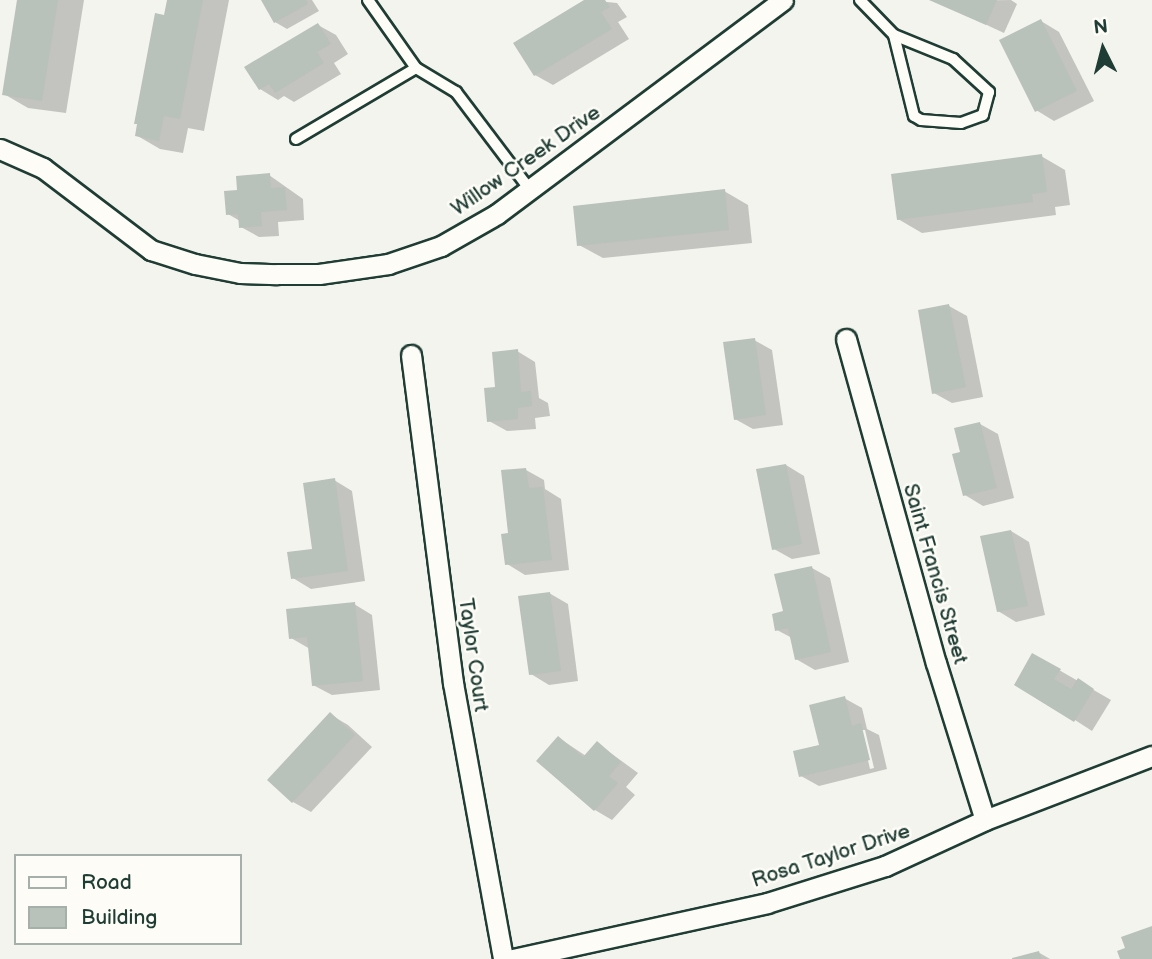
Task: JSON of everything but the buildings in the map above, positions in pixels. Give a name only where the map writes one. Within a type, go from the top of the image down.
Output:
[{"type":"street","name":"Willow Creek Drive","points":[[0,149],[43,168],[151,250],[195,264],[240,273],[319,274],[388,264],[441,246],[497,214],[783,0]]},
{"type":"street","name":"Saint Francis Street","points":[[846,339],[936,663],[985,820]]},
{"type":"street","name":"Taylor Court","points":[[411,355],[453,683],[503,959]]},
{"type":"street","name":"Rosa Taylor Drive","points":[[513,959],[766,903],[885,866],[985,820],[1152,756]]},
{"type":"lane","points":[[368,0],[416,68],[456,92],[530,190]]},
{"type":"lane","points":[[860,0],[894,35],[953,59],[989,92],[983,115],[961,123],[921,120],[914,116],[894,35]]},
{"type":"lane","points":[[296,139],[416,68]]}]
